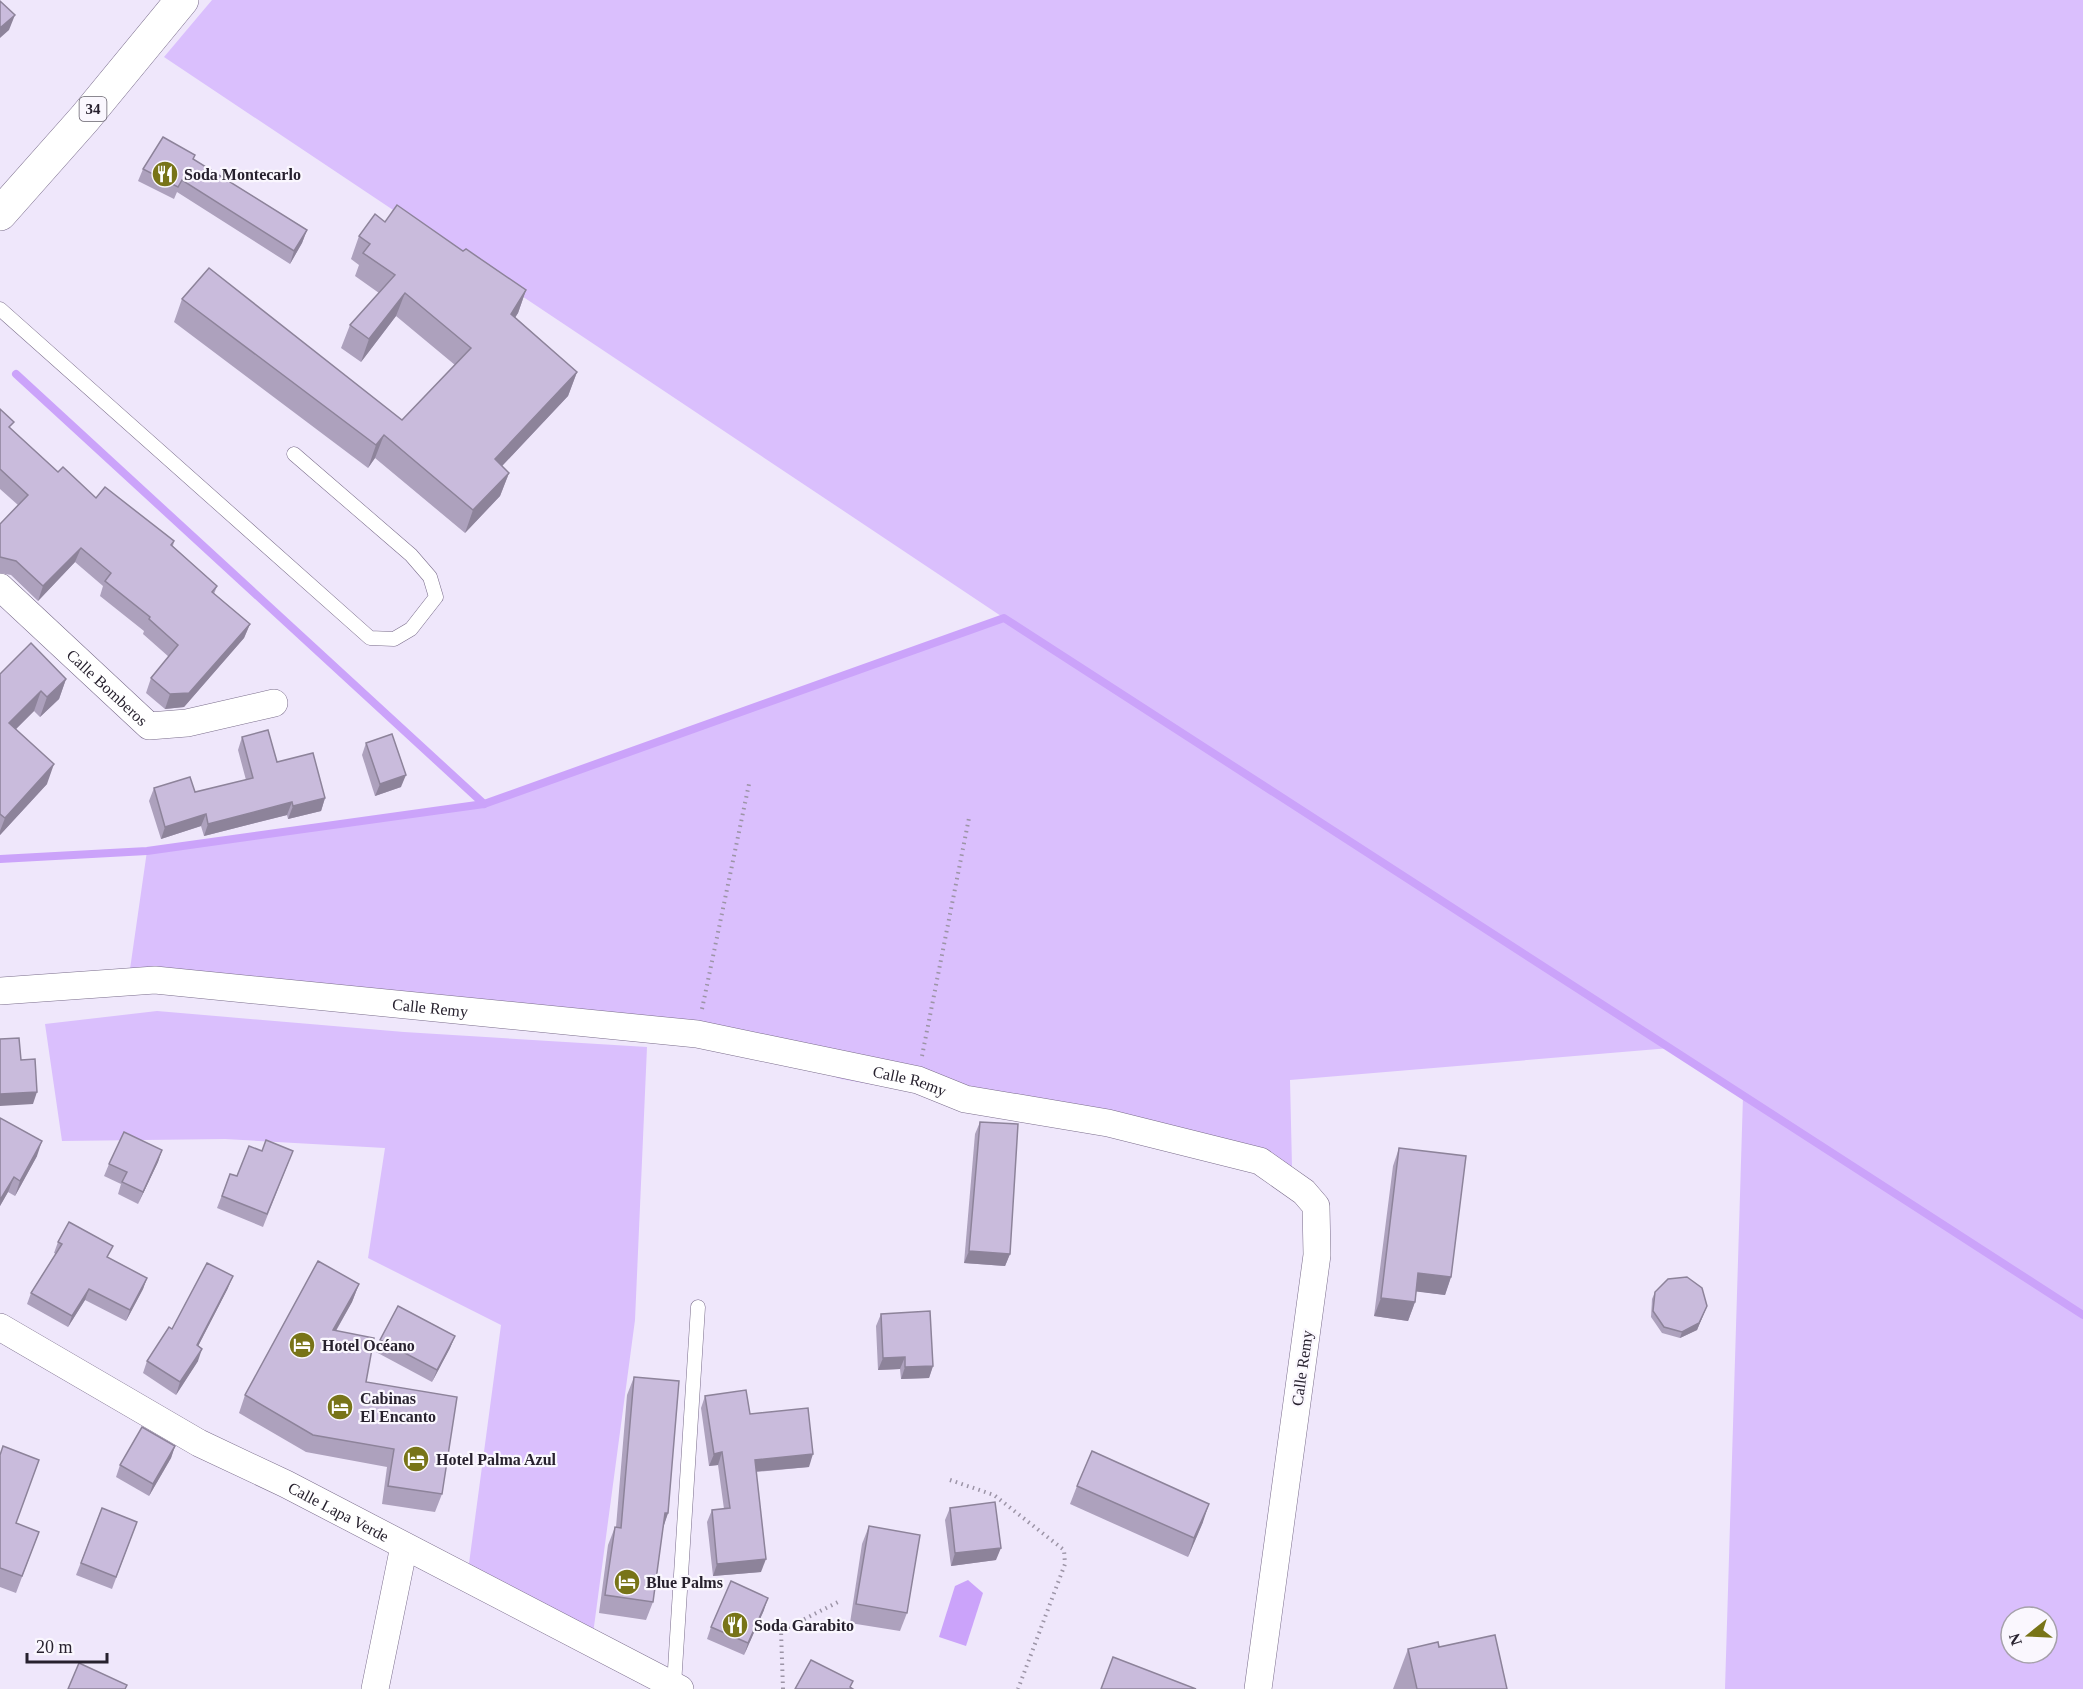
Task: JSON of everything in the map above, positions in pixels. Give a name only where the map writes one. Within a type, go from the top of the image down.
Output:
[{"type":"highway","name":"34","points":[[0,214],[85,118],[182,0]]},
{"type":"street","name":"Calle Bomberos","points":[[0,587],[148,726],[187,723],[274,703]]},
{"type":"street","name":"Calle Remy","points":[[0,991],[154,980],[697,1034],[918,1080],[965,1099],[1108,1123],[1260,1161],[1304,1192],[1316,1206],[1317,1256],[1258,1689]]},
{"type":"street","name":"Calle Lapa Verde","points":[[0,1327],[199,1443],[286,1484],[677,1687]]},
{"type":"street","points":[[375,1689],[404,1546]]},
{"type":"lane","points":[[0,309],[369,638],[394,639],[411,629],[436,597],[430,577],[411,555],[294,454]]},
{"type":"lane","points":[[677,1687],[698,1306]]},
{"type":"path","points":[[697,1034],[749,784]]},
{"type":"path","points":[[918,1080],[969,818]]},
{"type":"path","points":[[950,1480],[994,1495],[1064,1550],[1065,1564],[1018,1689]]},
{"type":"path","points":[[783,1689],[782,1631],[838,1602]]},
{"type":"shaded area","points":[[212,0],[2083,0],[2083,1689],[1725,1689],[1743,1096],[1670,1048],[1290,1080],[1292,1167],[1072,1120],[841,1079],[709,1035],[128,983],[147,851],[484,804],[1004,618],[164,57]]},
{"type":"shaded area","points":[[157,1011],[404,1032],[647,1047],[635,1320],[593,1634],[468,1571],[501,1325],[368,1258],[385,1148],[225,1139],[62,1141],[45,1024]]},
{"type":"shaded area","points":[[968,1580],[983,1593],[966,1646],[939,1637],[955,1586]]},
{"type":"building","points":[[0,1],[15,15],[0,28]]},
{"type":"building","points":[[163,137],[195,155],[193,159],[307,230],[294,251],[182,180],[178,187],[143,169]]},
{"type":"building","points":[[397,205],[463,251],[466,249],[526,290],[511,314],[577,372],[495,459],[509,473],[473,510],[384,435],[376,445],[182,299],[209,268],[402,420],[471,348],[405,293],[369,339],[350,325],[395,275],[363,253],[370,244],[359,236],[375,214],[385,222]]},
{"type":"building","points":[[0,409],[14,422],[9,427],[58,472],[63,467],[96,498],[105,487],[174,541],[171,545],[217,586],[212,592],[250,624],[189,693],[170,694],[151,678],[178,645],[149,619],[150,617],[105,581],[111,573],[81,548],[43,586],[16,561],[0,557],[0,524],[28,495],[0,469]]},
{"type":"building","points":[[31,643],[66,679],[47,697],[41,691],[9,723],[54,764],[5,818],[0,814],[0,674]]},
{"type":"building","points":[[268,730],[277,762],[313,753],[325,798],[293,806],[292,802],[208,824],[206,814],[165,827],[154,788],[190,777],[195,792],[253,778],[242,737]]},
{"type":"building","points":[[392,734],[406,775],[380,784],[366,743]]},
{"type":"building","points":[[19,1038],[21,1060],[35,1059],[37,1092],[0,1094],[0,1039]]},
{"type":"building","points":[[0,1118],[42,1141],[20,1181],[14,1177],[0,1200]]},
{"type":"building","points":[[980,1122],[1018,1124],[1010,1254],[969,1251]]},
{"type":"building","points":[[124,1132],[162,1150],[143,1192],[122,1182],[127,1172],[109,1164]]},
{"type":"building","points":[[266,1140],[293,1151],[267,1214],[222,1196],[230,1174],[237,1176],[249,1146],[262,1151]]},
{"type":"building","points":[[1399,1148],[1466,1156],[1451,1277],[1418,1273],[1415,1302],[1381,1298]]},
{"type":"building","points":[[69,1222],[113,1246],[107,1257],[147,1278],[130,1310],[89,1289],[72,1316],[31,1293],[62,1244],[58,1242]]},
{"type":"building","points":[[318,1261],[359,1284],[333,1330],[374,1338],[366,1382],[457,1397],[442,1494],[388,1486],[394,1449],[313,1435],[245,1395]]},
{"type":"building","points":[[207,1263],[233,1276],[197,1345],[202,1349],[180,1382],[147,1361],[169,1327],[172,1329]]},
{"type":"building","points":[[1687,1277],[1702,1288],[1707,1306],[1699,1323],[1682,1332],[1664,1327],[1653,1311],[1655,1292],[1668,1279]]},
{"type":"building","points":[[398,1306],[455,1336],[437,1370],[380,1340]]},
{"type":"building","points":[[930,1311],[933,1366],[905,1367],[905,1357],[883,1358],[881,1314]]},
{"type":"building","points":[[634,1377],[679,1381],[668,1513],[665,1513],[653,1602],[605,1595],[615,1527],[621,1528]]},
{"type":"building","points":[[746,1390],[750,1414],[808,1408],[813,1454],[755,1460],[766,1559],[717,1564],[712,1510],[730,1508],[722,1452],[714,1454],[705,1396]]},
{"type":"building","points":[[142,1427],[175,1446],[153,1484],[120,1465]]},
{"type":"building","points":[[3,1446],[39,1460],[16,1523],[39,1532],[22,1576],[0,1568],[0,1455]]},
{"type":"building","points":[[1092,1451],[1209,1504],[1194,1538],[1077,1486]]},
{"type":"building","points":[[995,1502],[1001,1548],[955,1553],[950,1508]]},
{"type":"building","points":[[102,1508],[137,1522],[116,1577],[81,1563]]},
{"type":"building","points":[[869,1526],[920,1535],[907,1613],[856,1604]]},
{"type":"building","name":"Soda Garabito","points":[[731,1581],[768,1598],[748,1643],[711,1627]]},
{"type":"building","points":[[1495,1635],[1507,1689],[1417,1689],[1408,1649],[1438,1642],[1439,1647]]},
{"type":"building","points":[[1113,1657],[1196,1689],[1101,1689]]},
{"type":"building","points":[[811,1660],[853,1681],[850,1687],[853,1689],[795,1689]]},
{"type":"building","points":[[79,1663],[127,1685],[125,1689],[68,1689]]},
{"type":"waterway","points":[[16,374],[484,804]]},
{"type":"waterway","points":[[0,859],[147,851],[484,804],[1004,618],[2083,1315]]},
{"type":"place","name":"Soda Montecarlo","points":[[165,174]]},
{"type":"place","name":"Hotel Océano","points":[[302,1345]]},
{"type":"place","name":"Cabinas El Encanto","points":[[340,1407]]},
{"type":"place","name":"Hotel Palma Azul","points":[[416,1459]]},
{"type":"place","name":"Blue Palms","points":[[627,1582]]},
{"type":"place","name":"Soda Garabito","points":[[735,1625]]}]
